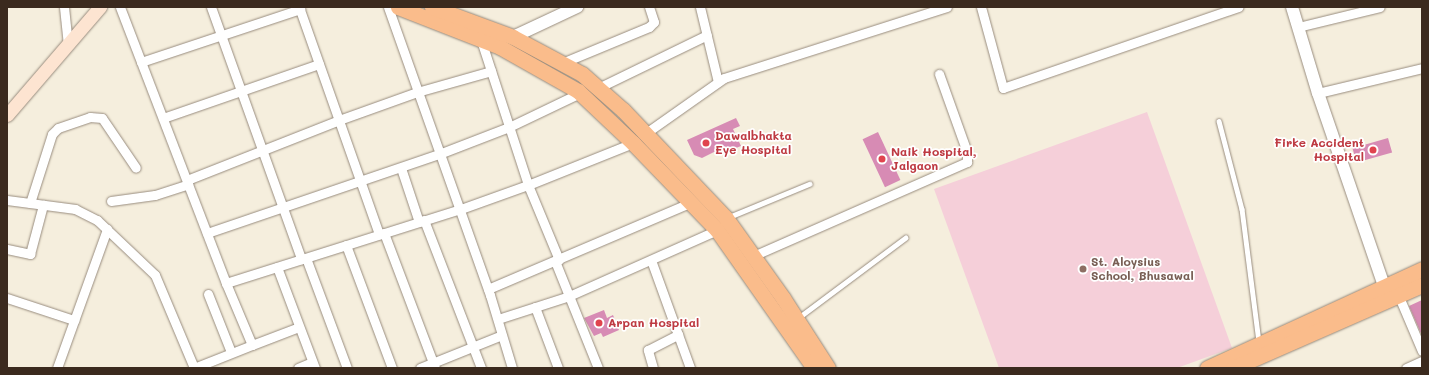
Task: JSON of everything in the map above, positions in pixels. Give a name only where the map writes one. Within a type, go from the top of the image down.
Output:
[{"type":"main road","points":[[7,115],[100,7]]},
{"type":"main road","points":[[398,7],[500,47],[580,92],[692,202],[722,224],[814,368]]},
{"type":"main road","points":[[442,9],[513,37],[582,74],[598,88],[646,133],[722,224],[753,256],[797,319],[828,368]]},
{"type":"main road","points":[[1233,368],[1391,290],[1422,269]]},
{"type":"main road","points":[[1206,368],[1260,343],[1391,290],[1422,285]]},
{"type":"street","points":[[64,7],[68,44]]},
{"type":"street","points":[[211,7],[283,208],[347,368]]},
{"type":"street","points":[[388,7],[458,210],[488,289],[512,368]]},
{"type":"street","points":[[513,37],[577,7]]},
{"type":"street","points":[[562,63],[649,27],[654,22],[649,7]]},
{"type":"street","points":[[700,7],[718,82]]},
{"type":"street","points":[[646,133],[724,78],[947,7]]},
{"type":"street","points":[[981,7],[1003,88],[1238,7]]},
{"type":"street","points":[[1292,7],[1318,93],[1391,290],[1422,351]]},
{"type":"street","points":[[1298,27],[1380,7]]},
{"type":"street","points":[[123,8],[141,62],[226,283],[252,345]]},
{"type":"street","points":[[141,62],[222,36],[300,8],[361,182],[434,365]]},
{"type":"street","points":[[598,88],[707,35]]},
{"type":"street","points":[[481,40],[528,185],[569,296],[598,368]]},
{"type":"street","points":[[163,118],[319,64]]},
{"type":"street","points":[[1318,93],[1422,68]]},
{"type":"street","points":[[111,201],[155,195],[262,149],[339,120],[417,92],[491,71]]},
{"type":"street","points":[[753,256],[967,162],[967,152],[939,74]]},
{"type":"street","points":[[207,233],[361,182],[439,154],[509,127],[580,92]]},
{"type":"street","points":[[30,203],[53,132],[90,117],[102,118],[136,168]]},
{"type":"street","points":[[226,283],[458,210],[528,185],[633,143]]},
{"type":"street","points":[[401,168],[421,221],[474,347],[481,368]]},
{"type":"street","points":[[7,200],[83,212],[107,229],[158,279],[194,368],[231,352],[299,328]]},
{"type":"street","points":[[488,289],[557,261],[692,202]]},
{"type":"street","points":[[7,249],[30,254],[43,205]]},
{"type":"street","points":[[498,319],[569,296],[651,260],[722,224]]},
{"type":"street","points":[[57,368],[107,229]]},
{"type":"street","points":[[346,245],[392,368]]},
{"type":"street","points":[[651,260],[690,368]]},
{"type":"street","points":[[277,267],[314,365],[298,368]]},
{"type":"street","points":[[208,294],[231,352]]},
{"type":"street","points":[[7,298],[74,320]]},
{"type":"street","points":[[535,307],[558,368]]},
{"type":"street","points":[[420,368],[434,365],[502,335]]},
{"type":"street","points":[[653,368],[648,350],[678,335]]},
{"type":"street","points":[[1406,368],[1422,361]]},
{"type":"lane","points":[[1219,121],[1242,209],[1260,343]]},
{"type":"lane","points":[[722,224],[809,184]]},
{"type":"lane","points":[[797,319],[905,238]]},
{"type":"shaded area","name":"St. Aloysius School, Bhusawal","points":[[1147,112],[1232,348],[1177,368],[999,368],[934,189]]},
{"type":"building","points":[[736,118],[740,126],[733,129],[741,146],[721,154],[718,150],[702,158],[694,155],[687,140]]},
{"type":"building","points":[[878,132],[900,180],[885,187],[863,139]]},
{"type":"building","points":[[1388,138],[1392,152],[1357,163],[1352,148]]},
{"type":"building","points":[[1422,300],[1422,336],[1409,306]]},
{"type":"building","points":[[604,310],[607,318],[613,315],[619,330],[603,337],[601,333],[594,336],[584,318]]},
{"type":"place","name":"Dawalbhakta Eye Hospital","points":[[706,143]]},
{"type":"place","name":"Firke Accident Hospital","points":[[1373,150]]},
{"type":"place","name":"Naik Hospital, Jalgaon","points":[[882,159]]},
{"type":"place","name":"St. Aloysius School, Bhusawal","points":[[1083,269]]},
{"type":"place","name":"Arpan Hospital","points":[[599,323]]}]
